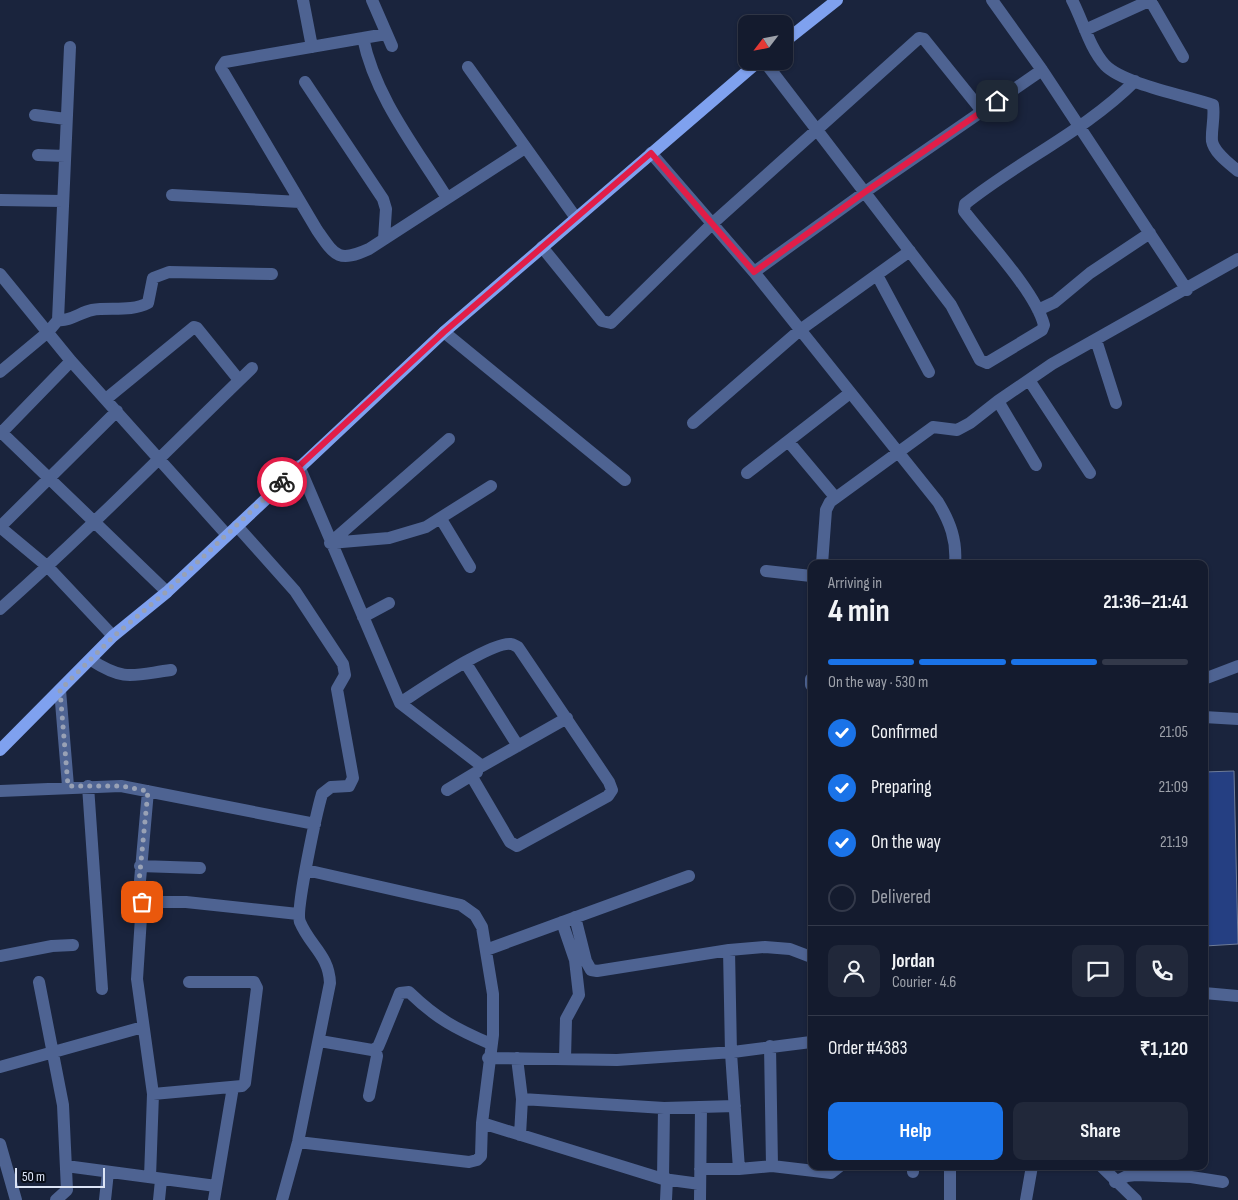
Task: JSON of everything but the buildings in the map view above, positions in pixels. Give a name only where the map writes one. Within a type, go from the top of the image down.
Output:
[{"type":"main road","points":[[793,35],[837,0]]},
{"type":"main road","points":[[2,744],[114,636],[166,592],[444,332],[748,70]]},
{"type":"street","points":[[303,0],[312,47]]},
{"type":"street","points":[[372,0],[392,46]]},
{"type":"street","points":[[992,0],[1042,70],[1187,290]]},
{"type":"street","points":[[1072,0],[1093,47],[1106,66],[1122,77],[1213,105],[1215,119],[1212,142],[1216,151],[1238,171]]},
{"type":"street","points":[[1085,30],[1150,0],[1184,56]]},
{"type":"street","points":[[386,34],[226,62],[221,68],[300,202],[332,252],[341,258],[351,257],[384,239],[525,148]]},
{"type":"street","points":[[363,38],[368,62],[383,94],[447,198]]},
{"type":"street","points":[[542,247],[602,321],[610,324],[713,223],[919,38],[924,39],[982,111]]},
{"type":"street","points":[[0,372],[48,332],[58,320],[70,47]]},
{"type":"street","points":[[468,68],[576,218]]},
{"type":"street","points":[[771,70],[951,305],[983,362],[991,362],[1042,330],[1044,325],[1038,310],[1012,270],[964,211],[964,207],[969,200],[1079,128],[1114,102],[1135,81]]},
{"type":"street","points":[[754,272],[865,192],[1042,70]]},
{"type":"street","points":[[305,82],[383,199],[386,209],[384,239]]},
{"type":"street","points":[[35,115],[66,119]]},
{"type":"street","points":[[651,153],[754,272],[938,502],[951,524],[956,560]]},
{"type":"street","points":[[38,154],[65,156]]},
{"type":"street","points":[[172,195],[300,202]]},
{"type":"street","points":[[0,200],[64,201]]},
{"type":"street","points":[[1038,310],[1054,302],[1090,273],[1150,233]]},
{"type":"street","points":[[693,423],[800,330],[910,251]]},
{"type":"street","points":[[822,560],[826,510],[835,497],[899,454],[933,427],[957,430],[970,424],[998,401],[1029,380],[1238,260]]},
{"type":"street","points":[[58,320],[63,321],[91,310],[140,307],[148,303],[153,278],[169,272],[272,274]]},
{"type":"street","points":[[0,274],[71,361],[227,535]]},
{"type":"street","points":[[877,274],[929,372]]},
{"type":"street","points":[[106,399],[194,326],[198,328],[240,380]]},
{"type":"street","points":[[444,332],[625,480]]},
{"type":"street","points":[[1096,340],[1116,403]]},
{"type":"street","points":[[71,361],[0,433],[166,592]]},
{"type":"street","points":[[0,609],[95,523],[252,368]]},
{"type":"street","points":[[1029,380],[1090,473]]},
{"type":"street","points":[[748,473],[850,393]]},
{"type":"street","points":[[998,401],[1036,465]]},
{"type":"street","points":[[114,636],[48,567],[0,527],[117,411]]},
{"type":"street","points":[[330,543],[449,439]]},
{"type":"street","points":[[788,441],[835,497]]},
{"type":"street","points":[[299,466],[330,543],[400,703],[482,766]]},
{"type":"street","points":[[330,543],[389,538],[426,528],[491,486]]},
{"type":"street","points":[[441,520],[470,567]]},
{"type":"street","points":[[237,526],[295,591],[345,669],[337,689],[352,783],[349,786],[331,787],[326,790],[320,800],[298,914],[299,921],[324,959],[329,972],[329,995],[298,1142],[282,1200]]},
{"type":"street","points":[[766,571],[808,576]]},
{"type":"street","points":[[363,617],[389,603]]},
{"type":"street","points":[[400,703],[465,662],[501,645],[510,644],[518,647],[567,718],[609,782],[612,790],[608,796],[517,846],[510,842],[472,777]]},
{"type":"street","points":[[91,660],[108,672],[124,676],[171,670]]},
{"type":"street","points":[[465,662],[518,746]]},
{"type":"street","points":[[1208,677],[1238,666]]},
{"type":"street","points":[[60,690],[68,786]]},
{"type":"street","points":[[447,790],[472,777],[482,766],[567,718]]},
{"type":"street","points":[[1208,718],[1238,720]]},
{"type":"street","points":[[0,791],[68,786],[121,786],[315,824]]},
{"type":"street","points":[[88,786],[102,989]]},
{"type":"street","points":[[148,791],[138,892],[142,902],[139,921],[137,979],[154,1094],[156,1179],[159,1200]]},
{"type":"street","points":[[140,866],[200,868]]},
{"type":"street","points":[[298,1142],[469,1162],[477,1160],[480,1156],[488,1058],[491,1044],[493,994],[482,927],[475,915],[461,905],[306,870]]},
{"type":"street","points":[[486,950],[689,876]]},
{"type":"street","points":[[142,902],[186,902],[298,914]]},
{"type":"street","points":[[575,917],[586,961],[591,970],[597,971],[729,950],[765,947],[790,949],[808,955]]},
{"type":"street","points":[[562,922],[575,960],[579,995],[566,1018],[564,1059]]},
{"type":"street","points":[[0,956],[52,946],[73,945]]},
{"type":"street","points":[[729,950],[731,1052],[739,1169]]},
{"type":"street","points":[[39,982],[62,1105],[66,1190],[56,1200]]},
{"type":"street","points":[[154,1094],[242,1086],[245,1083],[257,988],[254,982],[189,982]]},
{"type":"street","points":[[368,1096],[377,1056],[375,1049],[381,1040],[400,993],[409,992],[434,1015],[454,1028],[491,1044]]},
{"type":"street","points":[[1208,993],[1238,996]]},
{"type":"street","points":[[0,1067],[143,1027]]},
{"type":"street","points":[[320,1041],[375,1049]]},
{"type":"street","points":[[488,1058],[617,1060],[731,1052],[808,1042]]},
{"type":"street","points":[[770,1046],[772,1166]]},
{"type":"street","points":[[517,1058],[522,1099],[520,1135]]},
{"type":"street","points":[[214,1200],[233,1087]]},
{"type":"street","points":[[522,1099],[664,1108],[735,1106]]},
{"type":"street","points":[[700,1200],[701,1107]]},
{"type":"street","points":[[664,1108],[666,1200]]},
{"type":"street","points":[[482,1123],[665,1179],[700,1184]]},
{"type":"street","points":[[0,1144],[16,1200]]},
{"type":"street","points":[[66,1166],[216,1186]]},
{"type":"street","points":[[700,1169],[739,1169],[772,1166],[831,1173],[835,1170]]},
{"type":"street","points":[[950,1170],[950,1200]]},
{"type":"street","points":[[1026,1200],[1031,1170]]},
{"type":"street","points":[[1104,1170],[1136,1200]]},
{"type":"street","points":[[105,1200],[108,1172]]},
{"type":"street","points":[[1115,1182],[1127,1176],[1136,1175],[1191,1177],[1222,1182]]},
{"type":"way so far","points":[[142,902],[138,892],[141,844],[148,791],[121,786],[68,786],[60,690],[114,636],[166,592],[282,482]]},
{"type":"route","points":[[282,482],[444,332],[651,153],[754,272],[865,192],[997,101]]}]
